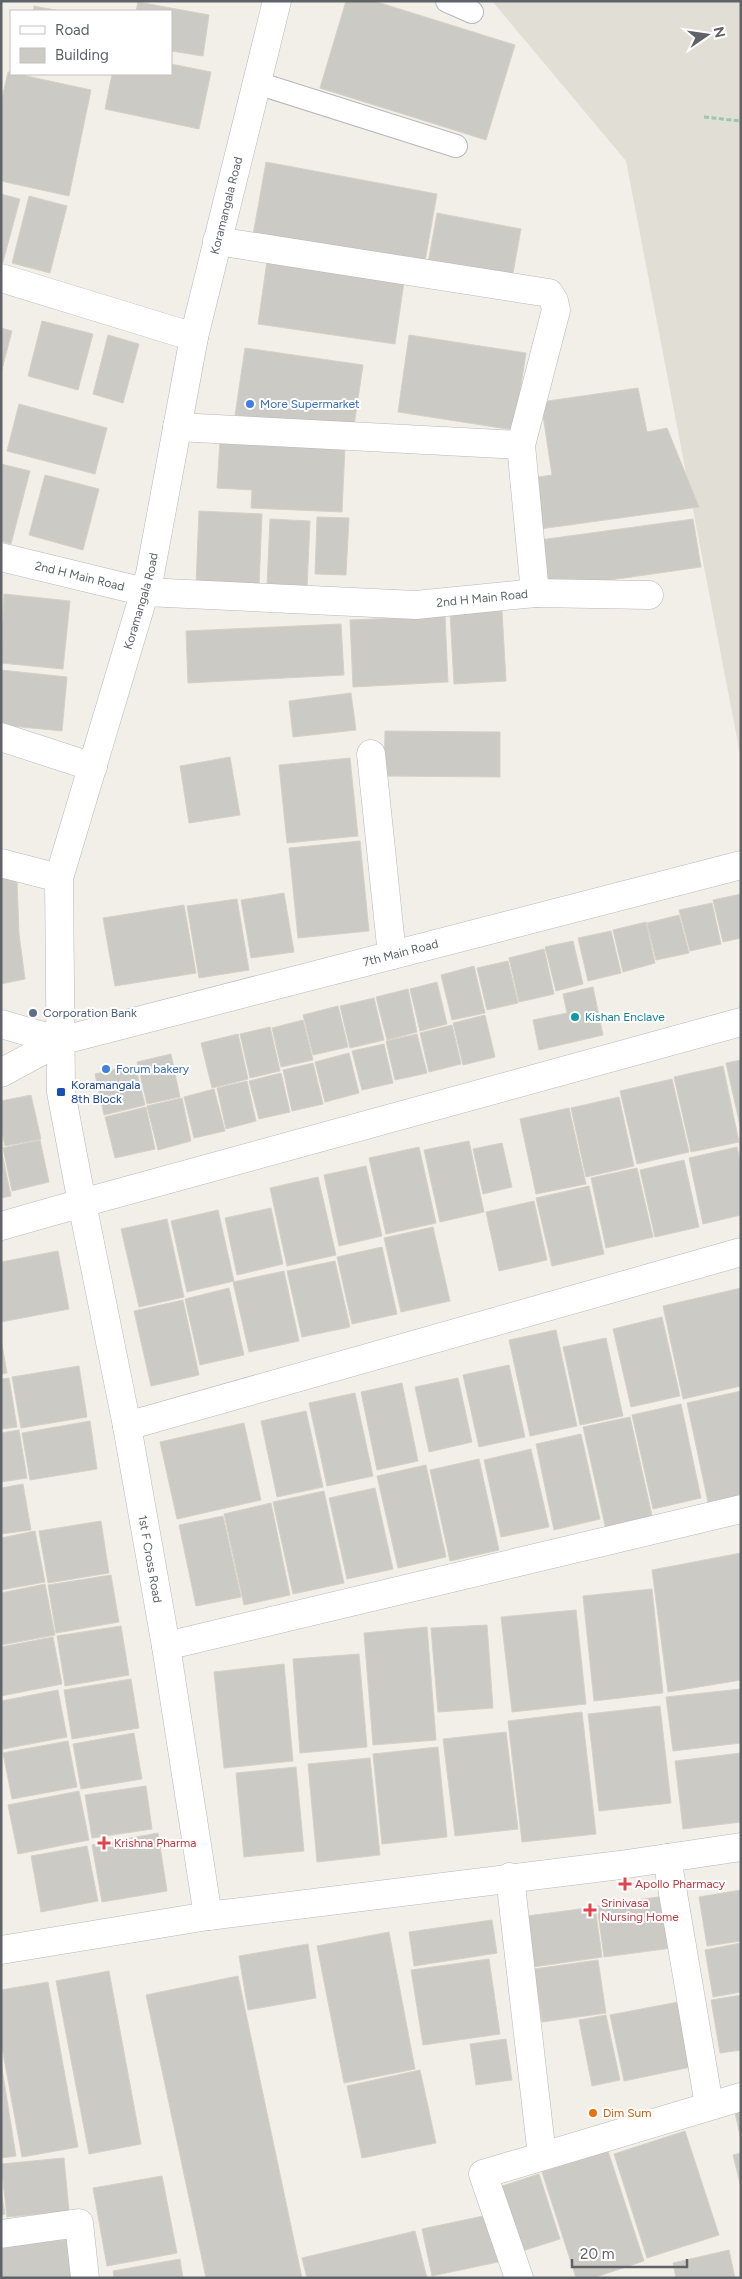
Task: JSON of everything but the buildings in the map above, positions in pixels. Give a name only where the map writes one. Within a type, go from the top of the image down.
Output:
[{"type":"street","name":"Koramangala Road","points":[[82,1203],[61,1092],[59,878],[150,574],[194,337],[277,1]]},
{"type":"street","name":"2nd H Main Road","points":[[1,557],[145,592],[416,605],[535,593],[521,445],[556,310],[554,301],[549,293],[217,241]]},
{"type":"street","points":[[1,278],[194,337]]},
{"type":"street","points":[[177,426],[521,445]]},
{"type":"street","points":[[535,593],[649,595]]},
{"type":"street","points":[[1,737],[93,766]]},
{"type":"street","points":[[371,754],[392,954]]},
{"type":"street","points":[[1,863],[59,878]]},
{"type":"street","name":"7th Main Road","points":[[1,1073],[60,1041],[741,865]]},
{"type":"street","points":[[1,1226],[741,1022]]},
{"type":"street","points":[[1,1024],[60,1041]]},
{"type":"street","name":"1st F Cross Road","points":[[82,1203],[127,1426],[166,1646],[208,1916]]},
{"type":"street","points":[[127,1426],[741,1252]]},
{"type":"street","points":[[166,1646],[741,1509]]},
{"type":"street","points":[[1,1950],[208,1916],[741,1847]]},
{"type":"street","points":[[667,1858],[709,2105]]},
{"type":"street","points":[[510,1877],[542,2156]]},
{"type":"street","points":[[519,2278],[483,2174],[741,2097]]},
{"type":"street","points":[[1,2234],[79,2223],[86,2278]]},
{"type":"lane","points":[[447,1],[472,12]]},
{"type":"lane","points":[[257,83],[456,146]]},
{"type":"path","points":[[704,117],[741,121]]},
{"type":"shaded area","points":[[492,1],[741,1],[741,759],[626,161]]},
{"type":"place","name":"More Supermarket","points":[[250,404]]},
{"type":"place","name":"Corporation Bank","points":[[33,1013]]},
{"type":"place","name":"Kishan Enclave","points":[[575,1017]]},
{"type":"place","name":"Forum bakery","points":[[106,1069]]},
{"type":"place","name":"Koramangala 8th Block","points":[[61,1092]]},
{"type":"place","name":"Krishna Pharma","points":[[104,1843]]},
{"type":"place","name":"Apollo Pharmacy","points":[[625,1884]]},
{"type":"place","name":"Srinivasa Nursing Home","points":[[590,1910]]},
{"type":"place","name":"Dim Sum","points":[[593,2113]]}]
